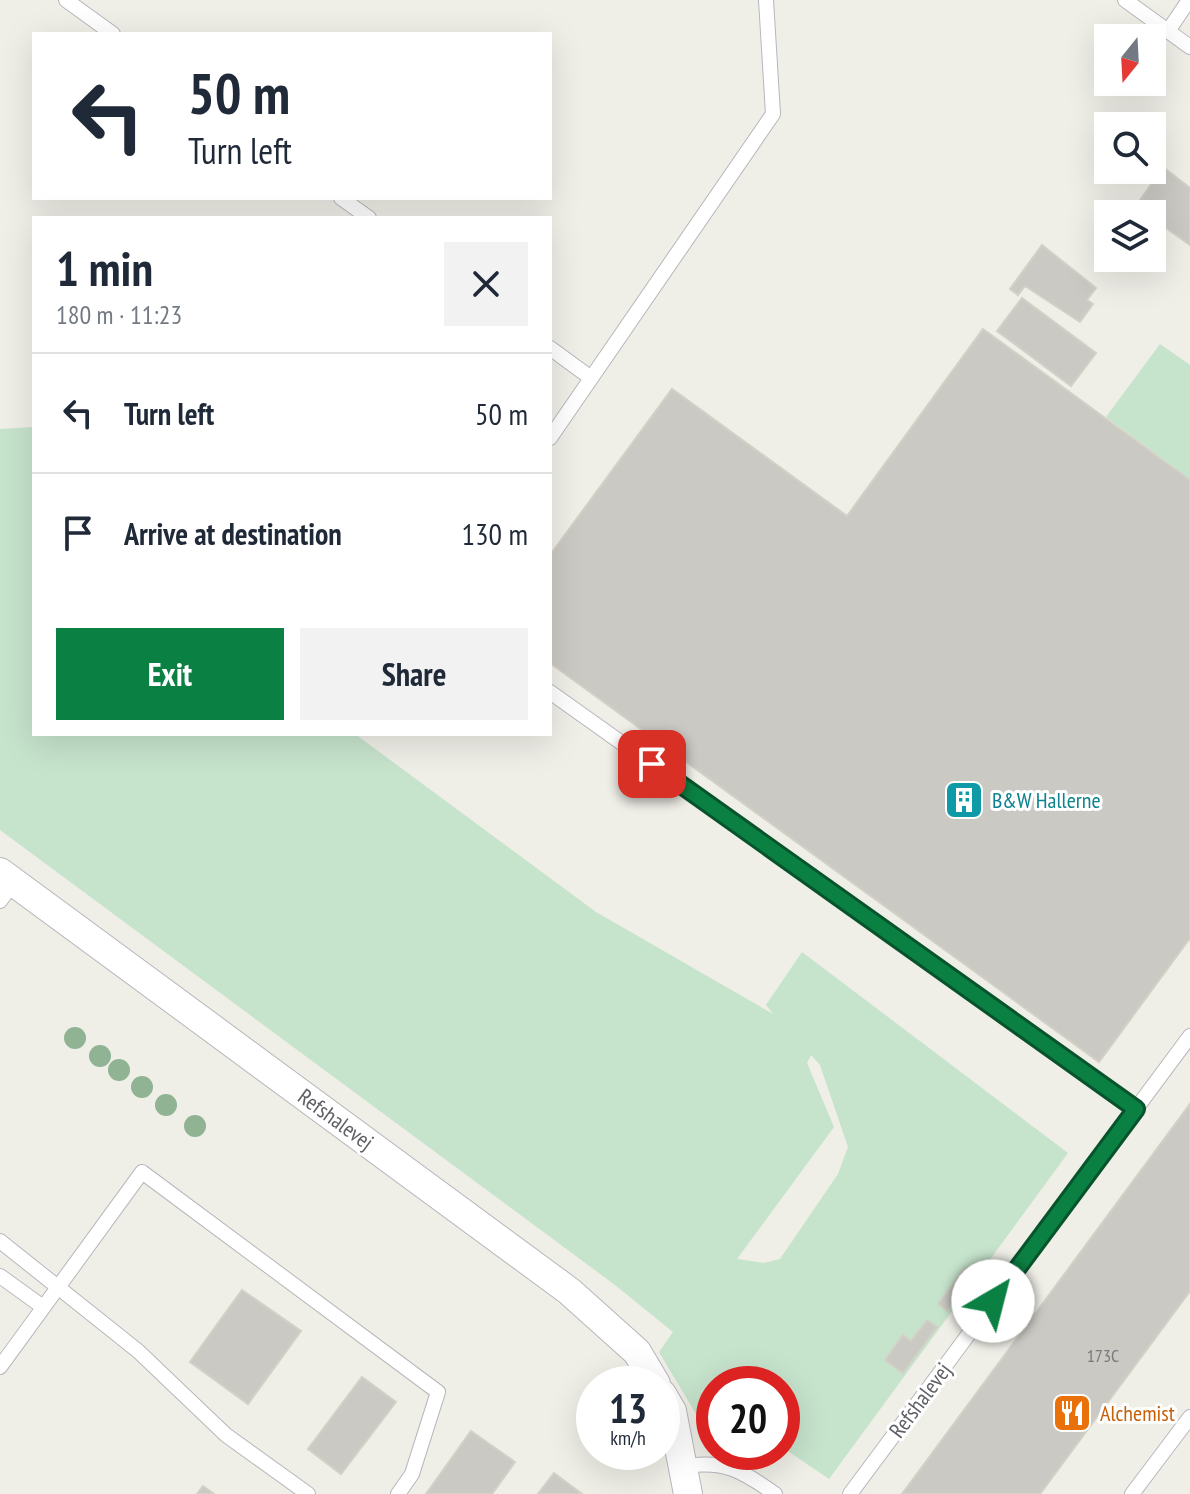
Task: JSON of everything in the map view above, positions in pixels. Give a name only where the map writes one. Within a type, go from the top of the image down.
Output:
[{"type":"street","name":"Refshalevej","points":[[5,885],[569,1291],[637,1352],[645,1366]]},
{"type":"street","points":[[680,1450],[686,1480]]},
{"type":"lane","points":[[66,0],[110,32]]},
{"type":"lane","points":[[552,435],[773,114],[766,0]]},
{"type":"lane","points":[[1125,0],[1190,47]]},
{"type":"lane","points":[[1168,31],[1189,0]]},
{"type":"lane","points":[[344,200],[366,216]]},
{"type":"lane","points":[[552,349],[591,378]]},
{"type":"lane","points":[[552,693],[1136,1109]]},
{"type":"lane","name":"Refshalevej","points":[[850,1494],[1190,1036]]},
{"type":"lane","points":[[0,1367],[142,1172],[438,1392],[412,1474],[398,1494]]},
{"type":"lane","points":[[0,1241],[138,1351],[226,1435],[308,1494]]},
{"type":"lane","points":[[0,1276],[43,1307]]},
{"type":"lane","points":[[1132,1494],[1190,1417]]},
{"type":"lane","points":[[686,1480],[710,1463],[745,1472],[775,1494]]},
{"type":"green space","points":[[1160,344],[1190,365],[1190,479],[1106,417]]},
{"type":"green space","points":[[32,427],[32,736],[358,736],[596,912],[773,1014],[766,1005],[802,952],[1068,1153],[829,1479],[800,1459],[800,1366],[696,1366],[696,1414],[680,1387],[680,1366],[667,1366],[659,1352],[673,1332],[615,1285],[0,830],[0,429]],"holes":[[[811,1055],[820,1065],[848,1147],[838,1174],[780,1259],[764,1263],[737,1259],[834,1127],[807,1063]]]},
{"type":"building","points":[[1166,169],[1190,188],[1190,245],[1166,228],[1166,200],[1140,200],[1151,184],[1166,184]]},
{"type":"building","points":[[1042,245],[1096,288],[1087,300],[1093,304],[1080,322],[1025,286],[1018,295],[1010,289]]},
{"type":"building","points":[[1022,298],[1096,353],[1071,386],[997,331]]},
{"type":"building","name":"B&W Hallerne","points":[[983,329],[1190,480],[1190,938],[1099,1062],[552,664],[552,552],[672,389],[847,516]]},
{"type":"building","points":[[1190,1104],[1190,1291],[1040,1494],[902,1494]]},
{"type":"building","points":[[965,1268],[974,1275],[947,1311],[938,1304]]},
{"type":"building","points":[[242,1290],[301,1331],[248,1404],[190,1362]]},
{"type":"building","points":[[927,1320],[937,1327],[903,1373],[885,1360],[903,1335],[911,1341]]},
{"type":"building","points":[[362,1377],[396,1402],[341,1474],[308,1449]]},
{"type":"building","points":[[471,1431],[515,1462],[492,1494],[426,1494]]},
{"type":"building","points":[[554,1473],[582,1494],[538,1494]]},
{"type":"building","points":[[203,1486],[214,1494],[197,1494]]},
{"type":"place","name":"B&W Hallerne","points":[[964,800]]},
{"type":"place","name":"Alchemist","points":[[1072,1413]]},
{"type":"route","points":[[652,764],[1136,1109],[993,1301]]}]
